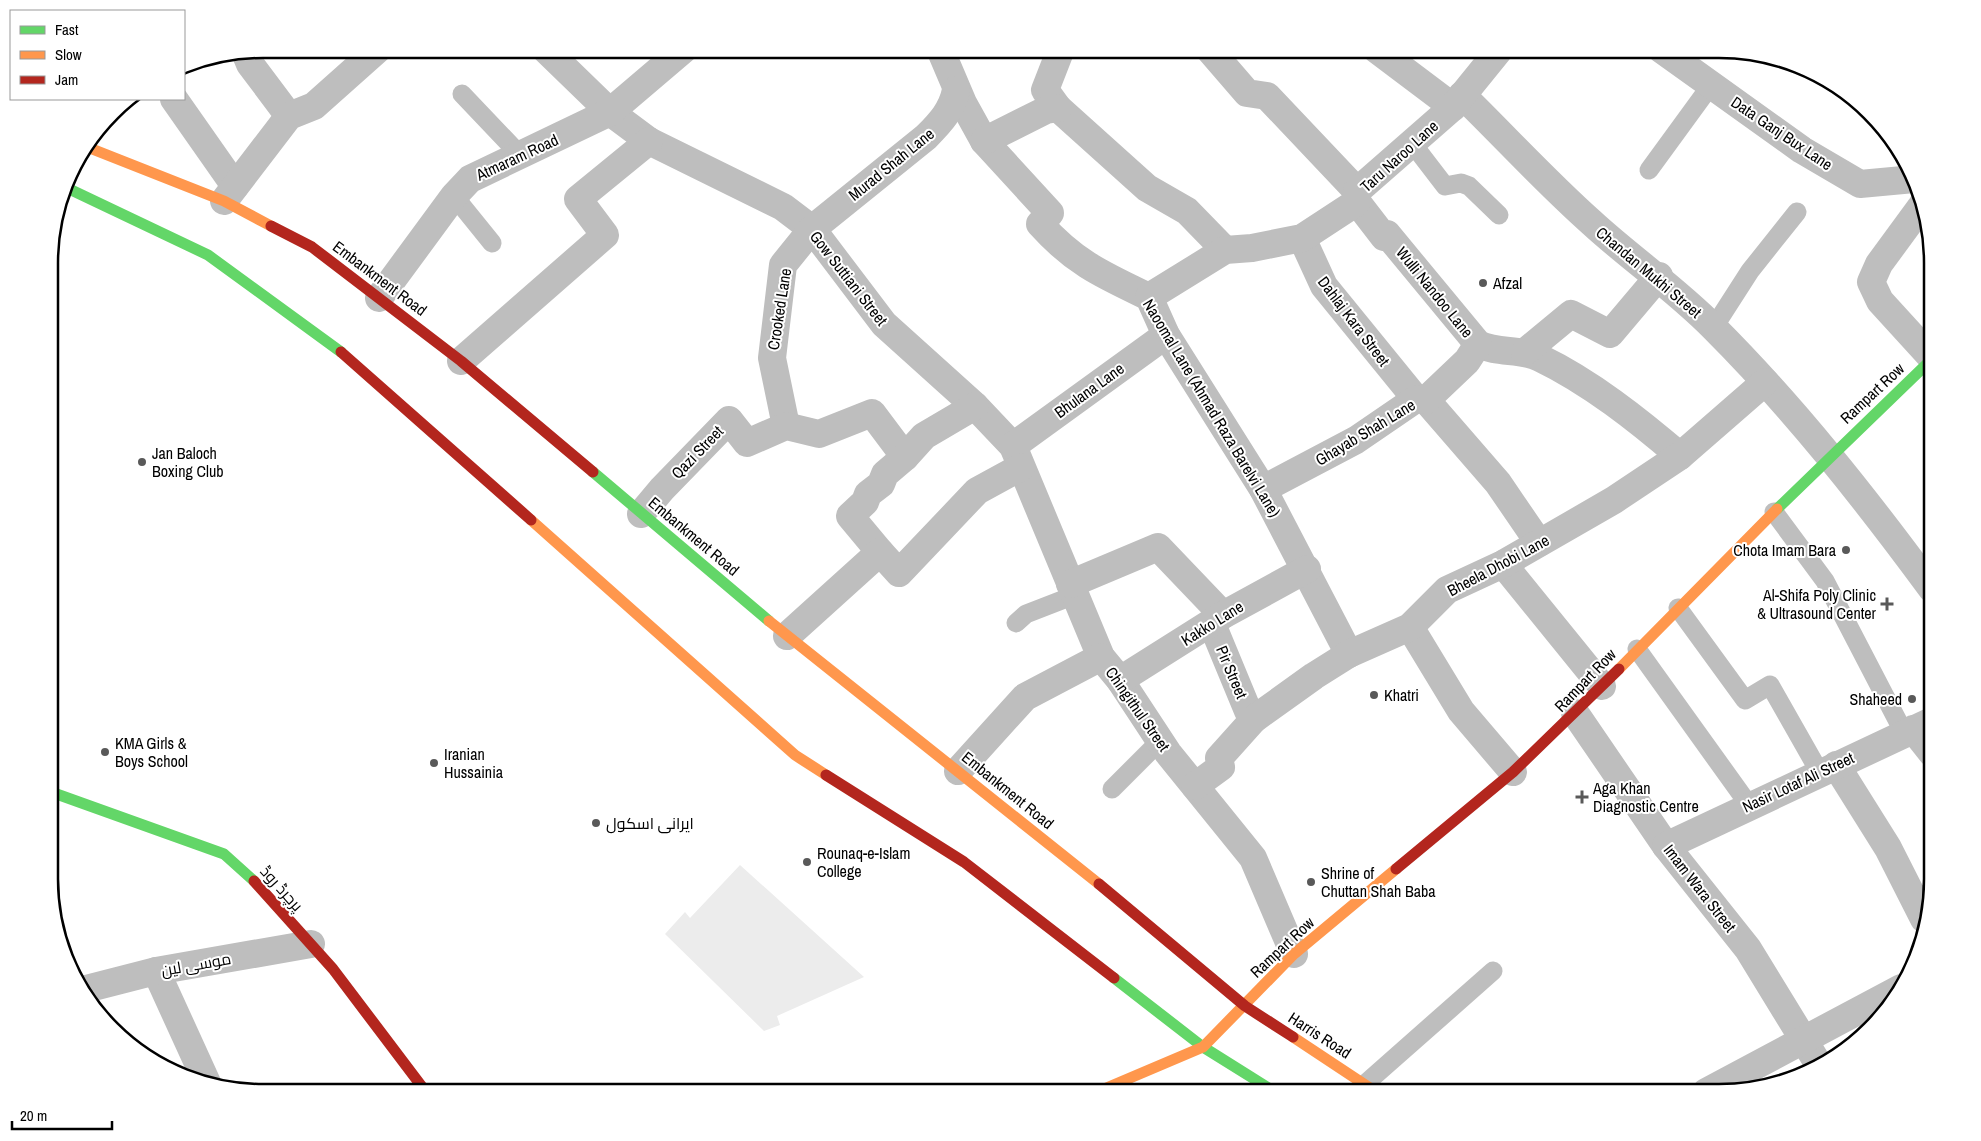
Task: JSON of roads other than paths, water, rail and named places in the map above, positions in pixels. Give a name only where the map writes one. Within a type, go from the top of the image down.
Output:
[{"type":"main road","name":"Embankment Road","points":[[93,148],[229,193],[312,247],[461,361],[787,636],[1120,900],[1245,1006]]},
{"type":"main road","points":[[71,190],[208,255],[344,354],[795,756],[964,862],[1203,1047],[1261,1084]]},
{"type":"main road","name":"Rampart Row","points":[[1203,1047],[1294,954],[1513,772],[1575,713],[1829,456],[1924,366]]},
{"type":"main road","name":"پرچرڈ روڈ","points":[[58,795],[224,854],[246,872],[333,969],[420,1084]]},
{"type":"main road","name":"Harris Road","points":[[1245,1006],[1365,1084]]},
{"type":"main road","points":[[1116,1084],[1203,1047]]},
{"type":"street","points":[[248,58],[289,116]]},
{"type":"street","points":[[175,100],[229,193],[289,116],[314,106],[368,58]]},
{"type":"street","name":"Gow Suttiani Street","points":[[554,58],[610,112],[649,141],[783,207],[812,229],[884,324],[976,406],[1017,456]]},
{"type":"street","name":"Atmaram Road","points":[[379,298],[454,196],[470,179],[610,112],[673,58]]},
{"type":"street","points":[[944,58],[956,90],[984,141],[1046,110],[1058,108]]},
{"type":"street","points":[[1057,58],[1045,90],[1058,108],[1147,188],[1187,211],[1225,250]]},
{"type":"street","name":"Wulli Nandoo Lane","points":[[1217,58],[1247,94],[1267,96],[1357,196],[1384,237],[1387,234],[1478,344],[1498,351],[1525,352],[1540,358],[1635,418],[1680,456]]},
{"type":"street","name":"Chandan Mukhi Street","points":[[1390,58],[1458,101],[1592,223],[1659,276],[1714,327],[1829,456],[1924,579]]},
{"type":"street","name":"Taru Naroo Lane","points":[[1149,297],[1225,250],[1252,248],[1302,238],[1357,196],[1458,101],[1493,58]]},
{"type":"street","name":"Data Ganj Bux Lane","points":[[1674,58],[1802,150],[1860,184],[1906,180]]},
{"type":"street","name":"Murad Shah Lane","points":[[812,229],[926,137],[941,122],[953,105],[956,90]]},
{"type":"street","points":[[461,361],[605,235],[578,199],[649,141]]},
{"type":"street","name":"Naoomal Lane (Ahmad Raza Barelvi Lane)","points":[[984,141],[1050,213],[1040,224],[1059,245],[1095,272],[1149,297],[1166,335],[1263,489],[1307,569],[1349,654]]},
{"type":"street","points":[[1917,212],[1879,264],[1871,282],[1880,301],[1924,349]]},
{"type":"street","name":"Crooked Lane","points":[[786,426],[772,358],[783,266],[812,229]]},
{"type":"street","name":"Dahlaj Kara Street","points":[[1302,238],[1324,286],[1421,400],[1498,484],[1540,543]]},
{"type":"street","points":[[1525,352],[1571,314],[1610,334],[1659,276]]},
{"type":"street","name":"Bhulana Lane","points":[[880,552],[898,573],[977,491],[1017,456],[1166,335]]},
{"type":"street","name":"Ghayab Shah Lane","points":[[1263,489],[1356,440],[1421,400],[1467,361],[1478,344]]},
{"type":"street","name":"Bheela Dhobi Lane","points":[[1194,786],[1221,767],[1220,758],[1254,720],[1314,676],[1349,654],[1410,627],[1447,590],[1503,564],[1614,500],[1680,456],[1765,382]]},
{"type":"street","points":[[787,636],[880,552],[850,516],[864,502],[868,494],[881,484],[885,474],[905,457],[924,436],[976,406]]},
{"type":"street","points":[[786,426],[819,434],[872,413],[905,457]]},
{"type":"street","name":"Qazi Street","points":[[642,514],[662,489],[729,420],[747,443],[786,426]]},
{"type":"street","name":"Chingithul Street","points":[[1017,456],[1101,658],[1120,680],[1160,741],[1194,786],[1253,858],[1294,954]]},
{"type":"street","points":[[1072,589],[1158,546],[1217,619]]},
{"type":"street","points":[[1503,564],[1602,686]]},
{"type":"street","name":"Kakko Lane","points":[[1120,680],[1217,619],[1307,569]]},
{"type":"street","name":"Pir Street","points":[[1217,619],[1248,711],[1254,720]]},
{"type":"street","points":[[1410,627],[1461,711],[1513,772]]},
{"type":"street","points":[[958,770],[1025,697],[1101,658]]},
{"type":"street","name":"Imam Wara Street","points":[[1575,713],[1666,846],[1748,949],[1815,1059]]},
{"type":"street","points":[[1916,727],[1924,740]]},
{"type":"street","name":"Nasir Lotaf Ali Street","points":[[1666,846],[1916,727]]},
{"type":"street","points":[[1828,769],[1888,848],[1922,902]]},
{"type":"street","name":"موسی لین","points":[[93,993],[156,971],[311,944]]},
{"type":"street","points":[[156,971],[203,1075]]},
{"type":"street","points":[[1722,1084],[1886,996]]},
{"type":"lane","points":[[1649,170],[1711,85]]},
{"type":"lane","points":[[462,94],[521,156]]},
{"type":"lane","points":[[1412,143],[1445,186],[1461,183],[1469,186],[1499,214]]},
{"type":"lane","points":[[454,196],[492,244]]},
{"type":"lane","points":[[1714,327],[1750,271],[1797,212]]},
{"type":"lane","points":[[1774,512],[1825,581],[1916,727]]},
{"type":"lane","points":[[1016,623],[1026,614],[1072,589]]},
{"type":"lane","points":[[1678,608],[1745,700],[1770,685],[1828,769]]},
{"type":"lane","points":[[1637,649],[1749,805]]},
{"type":"lane","points":[[1112,789],[1160,741]]},
{"type":"lane","points":[[1375,1084],[1493,971]]},
{"type":"place","name":"Afzal","points":[[1483,283]]},
{"type":"place","name":"Jan Baloch Boxing Club","points":[[142,462]]},
{"type":"place","name":"Chota Imam Bara","points":[[1846,550]]},
{"type":"place","name":"Al-Shifa Poly Clinic & Ultrasound Center","points":[[1887,604]]},
{"type":"place","name":"Khatri","points":[[1374,695]]},
{"type":"place","name":"Shaheed","points":[[1912,699]]},
{"type":"place","name":"KMA Girls & Boys School","points":[[105,752]]},
{"type":"place","name":"Iranian Hussainia","points":[[434,763]]},
{"type":"place","name":"Aga Khan Diagnostic Centre","points":[[1582,797]]},
{"type":"place","name":"ایرانی اسکول","points":[[596,823]]},
{"type":"place","name":"Rounaq-e-Islam College","points":[[807,862]]},
{"type":"place","name":"Shrine of Chuttan Shah Baba","points":[[1311,882]]}]
